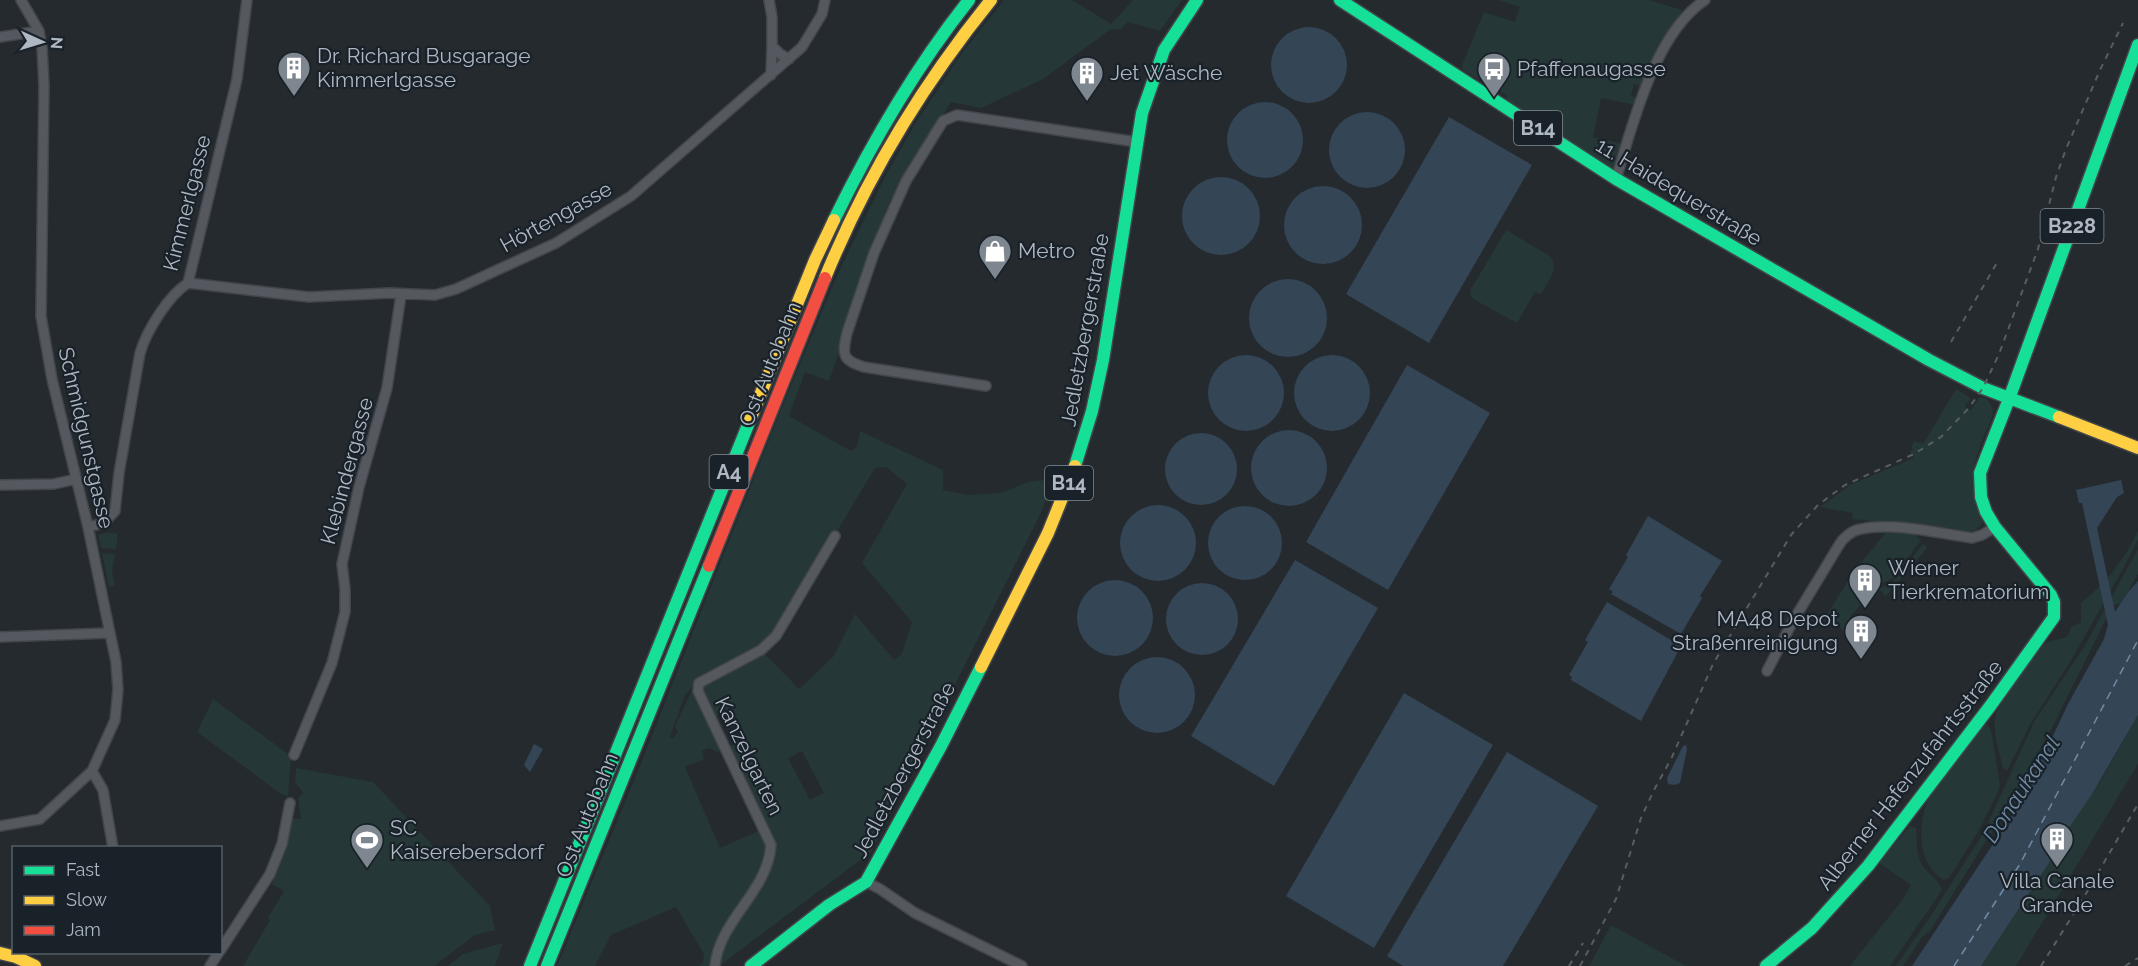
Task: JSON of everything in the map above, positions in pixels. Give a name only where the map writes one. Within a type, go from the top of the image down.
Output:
[{"type":"main road","name":"Ost Autobahn","points":[[530,966],[815,260],[881,127],[916,72],[969,0]]},
{"type":"main road","name":"Ost Autobahn","points":[[547,966],[830,266],[895,136],[928,82],[990,0]]},
{"type":"main road","name":"Jedletzbergerstraße","points":[[866,882],[956,716],[1044,542],[1071,478],[1092,411],[1103,360],[1142,113],[1164,50],[1197,0]]},
{"type":"main road","name":"11. Haidequerstraße","points":[[1340,0],[1496,99],[1616,179],[1929,360],[2009,399]]},
{"type":"main road","name":"B228","points":[[2009,399],[2138,45]]},
{"type":"main road","name":"B14","points":[[2009,399],[2138,448]]},
{"type":"main road","points":[[1995,527],[1986,512],[1981,497],[1980,473],[2009,399]]},
{"type":"main road","name":"Alberner Hafenzufahrtsstraße","points":[[1766,966],[1819,920],[1868,866],[2049,626],[2055,610],[2051,595],[1995,527]]},
{"type":"main road","name":"B14","points":[[751,966],[829,905],[866,882]]},
{"type":"main road","points":[[0,953],[16,957],[35,966]]},
{"type":"street","name":"Schmidgunstgasse","points":[[0,826],[40,819],[92,771],[115,720],[118,690],[116,662],[52,379],[41,316],[44,86],[42,48],[39,31],[21,0]]},
{"type":"street","name":"Kimmerlgasse","points":[[87,527],[104,523],[116,511],[119,473],[140,353],[145,338],[177,290],[188,283],[237,79],[248,0]]},
{"type":"street","points":[[769,0],[772,17],[771,75]]},
{"type":"street","name":"Hörtengasse","points":[[188,283],[309,297],[390,293],[435,295],[456,290],[556,243],[631,196],[802,47],[822,14],[825,0]]},
{"type":"street","points":[[1616,179],[1658,60],[1682,20],[1706,0]]},
{"type":"street","points":[[0,37],[39,31]]},
{"type":"street","points":[[772,46],[789,59]]},
{"type":"street","points":[[986,386],[864,367],[850,363],[845,356],[844,343],[874,253],[906,181],[931,138],[943,121],[957,115],[1137,142]]},
{"type":"street","name":"Klebindergasse","points":[[294,756],[332,663],[345,612],[342,564],[359,487],[387,388],[401,295]]},
{"type":"street","points":[[0,485],[54,484],[76,479]]},
{"type":"street","points":[[1767,671],[1793,621],[1843,539],[1858,529],[1887,527],[1972,538],[1995,527]]},
{"type":"street","name":"Kanzelgarten","points":[[715,966],[721,941],[757,884],[768,861],[771,845],[698,691],[699,683],[761,650],[769,643],[784,623],[835,536]]},
{"type":"street","points":[[0,637],[109,633]]},
{"type":"street","points":[[92,771],[103,790],[113,846]]},
{"type":"street","points":[[222,947],[270,874],[282,844],[290,803]]},
{"type":"street","points":[[866,882],[915,913],[1022,966]]},
{"type":"shaded area","points":[[1004,0],[1072,0],[1111,24],[1133,0],[1182,0],[1160,31],[1128,22],[1120,30],[1111,29],[1043,79],[981,108],[951,102],[889,203],[829,381],[805,372],[789,416],[851,451],[857,446],[860,431],[943,470],[943,490],[968,495],[1001,493],[1028,482],[1055,479],[1037,521],[871,852],[719,966],[699,966],[703,963],[704,954],[676,907],[611,935],[595,966],[557,966],[838,273],[887,173],[915,124],[962,53]],"holes":[[[886,467],[907,484],[862,563],[912,622],[902,654],[894,660],[855,614],[833,657],[799,689],[764,653],[875,468]],[[693,686],[701,687],[713,718],[729,709],[736,718],[739,724],[736,726],[743,740],[730,746],[765,828],[720,848],[685,767],[704,759],[702,751],[709,748],[717,752],[723,749],[693,688],[675,726],[678,733],[673,738],[670,737],[685,695]],[[802,751],[824,793],[810,800],[788,758]]]},
{"type":"shaded area","points":[[1498,0],[1648,0],[1682,10],[1644,87],[1634,84],[1631,96],[1639,98],[1636,105],[1601,98],[1593,137],[1623,144],[1617,167],[1612,169],[1506,99],[1507,96],[1463,70],[1462,65],[1484,12],[1515,22],[1520,7]]},
{"type":"shaded area","points":[[1506,230],[1550,256],[1554,266],[1552,275],[1541,294],[1535,292],[1517,323],[1473,299],[1470,294]]},
{"type":"shaded area","points":[[1956,389],[1971,398],[1965,406],[1970,411],[1980,397],[1987,399],[1993,409],[1974,469],[1973,488],[1983,521],[1978,528],[1967,533],[1955,533],[1955,529],[1852,519],[1853,513],[1820,507],[1850,485],[1914,458],[1910,451],[1914,449],[1911,448],[1914,441],[1923,444]]},
{"type":"shaded area","points":[[1888,530],[1915,535],[1921,541],[1890,580],[1883,583],[1863,575],[1854,586],[1861,592],[1865,587],[1870,594],[1850,617],[1854,621],[1845,633],[1828,613],[1854,571]]},
{"type":"shaded area","points":[[2138,531],[2138,540],[2069,664],[2032,721],[2007,771],[2003,769],[1996,737],[1995,718],[2009,689],[2040,648],[2046,643],[2068,636],[2071,627],[2081,622],[2081,603],[2114,571]]},
{"type":"shaded area","points":[[109,532],[118,534],[116,549],[101,548],[98,535]]},
{"type":"shaded area","points":[[1923,544],[1927,548],[1886,596],[1879,589],[1900,574]]},
{"type":"shaded area","points":[[2138,549],[2138,574],[2121,603],[2113,605],[2053,726],[2014,796],[1930,931],[1922,937],[1903,966],[1896,966],[1984,832],[2034,722],[2084,647]]},
{"type":"shaded area","points":[[102,553],[115,554],[112,571],[115,585],[109,587]]},
{"type":"shaded area","points":[[213,699],[291,756],[288,796],[281,794],[197,732]]},
{"type":"shaded area","points":[[2138,715],[2138,764],[2016,966],[1981,966],[2101,780]]},
{"type":"shaded area","points":[[1987,724],[1991,730],[2000,785],[1979,830],[1949,878],[1944,880],[1927,862],[1923,850],[1921,838],[1924,812],[1933,790],[1981,727]]},
{"type":"shaded area","name":"SC Kaiserebersdorf","points":[[296,768],[373,782],[490,906],[495,930],[475,935],[434,966],[243,966],[284,891],[272,884],[285,853],[291,818],[301,819],[298,798],[303,793],[295,782]]},
{"type":"shaded area","points":[[1910,826],[1916,828],[1917,850],[1921,863],[1942,890],[1890,966],[1850,966],[1903,899],[1911,885],[1879,863]]},
{"type":"shaded area","points":[[1611,925],[1686,966],[1589,966]]},
{"type":"shaded area","points":[[503,943],[495,966],[448,966],[463,954]]},
{"type":"water","points":[[1309,27],[1324,30],[1336,38],[1344,50],[1347,65],[1344,80],[1336,92],[1324,100],[1309,103],[1294,100],[1282,92],[1274,80],[1271,65],[1274,50],[1282,38],[1294,30]]},
{"type":"water","points":[[1265,102],[1280,105],[1292,113],[1300,125],[1303,140],[1300,155],[1292,167],[1280,175],[1265,178],[1250,175],[1238,167],[1230,155],[1227,140],[1230,125],[1238,113],[1250,105]]},
{"type":"water","points":[[1367,112],[1382,115],[1394,123],[1402,135],[1405,150],[1402,165],[1394,177],[1382,185],[1367,188],[1352,185],[1340,177],[1332,165],[1329,150],[1332,135],[1340,123],[1352,115]]},
{"type":"water","points":[[1449,117],[1532,165],[1429,343],[1346,294]]},
{"type":"water","points":[[1213,177],[1229,177],[1243,183],[1254,194],[1260,208],[1260,224],[1254,238],[1243,249],[1229,255],[1213,255],[1199,249],[1188,238],[1182,224],[1182,208],[1188,194],[1199,183]]},
{"type":"water","points":[[1323,186],[1338,189],[1351,197],[1359,210],[1362,225],[1359,240],[1351,253],[1338,261],[1323,264],[1308,261],[1295,253],[1287,240],[1284,225],[1287,210],[1295,197],[1308,189]]},
{"type":"water","points":[[1288,279],[1303,282],[1320,296],[1327,318],[1324,333],[1310,350],[1288,357],[1273,354],[1256,340],[1249,318],[1252,303],[1266,286]]},
{"type":"water","points":[[1246,355],[1260,358],[1273,366],[1281,379],[1284,393],[1281,407],[1273,420],[1260,428],[1246,431],[1232,428],[1219,420],[1211,407],[1208,393],[1211,379],[1219,366],[1232,358]]},
{"type":"water","points":[[1332,355],[1347,358],[1359,366],[1367,378],[1370,393],[1367,408],[1359,420],[1347,428],[1332,431],[1317,428],[1305,420],[1297,408],[1294,393],[1297,378],[1305,366],[1317,358]]},
{"type":"water","points":[[1407,365],[1490,413],[1388,590],[1306,542]]},
{"type":"water","points":[[1289,430],[1304,433],[1316,441],[1324,453],[1327,468],[1324,483],[1316,495],[1304,503],[1289,506],[1274,503],[1262,495],[1254,483],[1251,468],[1254,453],[1262,441],[1274,433]]},
{"type":"water","points":[[1208,433],[1227,443],[1235,455],[1237,469],[1235,483],[1227,495],[1215,503],[1194,505],[1175,495],[1167,483],[1165,462],[1175,443],[1187,435]]},
{"type":"water","name":"Donaukanal","points":[[2121,480],[2124,493],[2117,497],[2097,528],[2115,612],[2138,581],[2138,715],[2092,794],[2054,850],[2049,863],[1981,966],[1912,966],[2013,814],[2068,704],[2104,639],[2108,625],[2082,503],[2079,503],[2076,490]]},
{"type":"water","points":[[1158,505],[1173,508],[1185,516],[1193,528],[1196,543],[1193,558],[1185,570],[1173,578],[1158,581],[1143,578],[1131,570],[1123,558],[1120,543],[1123,528],[1131,516],[1143,508]]},
{"type":"water","points":[[1245,506],[1266,512],[1276,522],[1282,543],[1276,564],[1266,574],[1245,580],[1224,574],[1214,564],[1208,543],[1214,522],[1224,512]]},
{"type":"water","points":[[1648,516],[1722,561],[1700,596],[1702,598],[1681,634],[1611,594],[1613,592],[1609,589]]},
{"type":"water","points":[[1295,560],[1378,608],[1274,786],[1191,736]]},
{"type":"water","points":[[1115,580],[1129,583],[1142,591],[1150,604],[1153,618],[1150,632],[1142,645],[1129,653],[1115,656],[1101,653],[1088,645],[1080,632],[1077,618],[1080,604],[1088,591],[1101,583]]},
{"type":"water","points":[[1209,583],[1228,593],[1236,605],[1238,619],[1236,633],[1228,645],[1216,653],[1195,655],[1176,645],[1168,633],[1166,612],[1176,593],[1188,585]]},
{"type":"water","points":[[1607,602],[1681,646],[1641,721],[1571,680],[1572,677],[1569,675],[1588,642],[1585,640]]},
{"type":"water","points":[[1150,657],[1164,657],[1178,663],[1189,674],[1193,680],[1195,695],[1193,710],[1184,722],[1172,731],[1150,733],[1136,727],[1125,716],[1119,702],[1119,688],[1125,674],[1136,663]]},
{"type":"water","points":[[1404,693],[1493,745],[1374,948],[1286,896]]},
{"type":"water","points":[[534,744],[543,749],[530,772],[524,765]]},
{"type":"water","points":[[1686,745],[1680,783],[1668,784],[1667,778],[1683,746]]},
{"type":"water","points":[[1507,752],[1598,806],[1503,966],[1403,966],[1387,956]]},
{"type":"ferry route","points":[[1954,966],[2020,864],[2138,640]]},
{"type":"railway","points":[[1580,966],[1616,899],[1641,818],[1672,757],[1713,664],[1791,535],[1818,505],[1845,485],[1914,454],[1941,437],[1968,409],[1983,388],[1999,354],[2038,249],[2056,177],[2066,149],[2123,23]]},
{"type":"railway","points":[[1951,342],[1998,261]]},
{"type":"railway","points":[[2041,966],[2138,804]]},
{"type":"railway","points":[[1569,966],[1583,943]]},
{"type":"railway","points":[[2125,966],[2138,958]]},
{"type":"traffic: fast","points":[[834,220],[896,106],[930,52],[969,0]]},
{"type":"traffic: fast","points":[[1075,466],[1092,411],[1103,360],[1142,113],[1164,50],[1197,0]]},
{"type":"traffic: fast","points":[[1340,0],[1616,179],[1929,360],[1983,388],[2059,417]]},
{"type":"traffic: fast","points":[[2009,399],[2138,45]]},
{"type":"traffic: fast","points":[[1766,966],[1812,928],[1868,866],[1991,705],[2054,617],[2054,602],[2051,595],[1995,527],[1986,512],[1981,497],[1980,473],[2009,399]]},
{"type":"traffic: fast","points":[[530,966],[750,420]]},
{"type":"traffic: fast","points":[[547,966],[709,566]]},
{"type":"traffic: fast","points":[[751,966],[829,905],[866,882],[941,746],[981,667]]},
{"type":"traffic: slow","points":[[825,278],[859,204],[898,133],[942,65],[991,0]]},
{"type":"traffic: slow","points":[[750,420],[815,260],[834,220]]},
{"type":"traffic: slow","points":[[2059,417],[2138,448]]},
{"type":"traffic: slow","points":[[981,667],[1048,533],[1075,466]]},
{"type":"traffic: slow","points":[[0,953],[16,957],[35,966]]},
{"type":"traffic: jam","points":[[709,566],[825,278]]},
{"type":"place","name":"Dr. Richard Busgarage Kimmerlgasse","points":[[294,97]]},
{"type":"place","name":"Pfaffenaugasse","points":[[1494,98]]},
{"type":"place","name":"Jet Wäsche","points":[[1087,102]]},
{"type":"place","name":"Metro","points":[[995,280]]},
{"type":"place","name":"Wiener Tierkrematorium","points":[[1865,609]]},
{"type":"place","name":"MA48 Depot Straßenreinigung","points":[[1861,660]]},
{"type":"place","name":"Villa Canale Grande","points":[[2057,868]]},
{"type":"place","name":"SC Kaiserebersdorf","points":[[367,869]]}]
